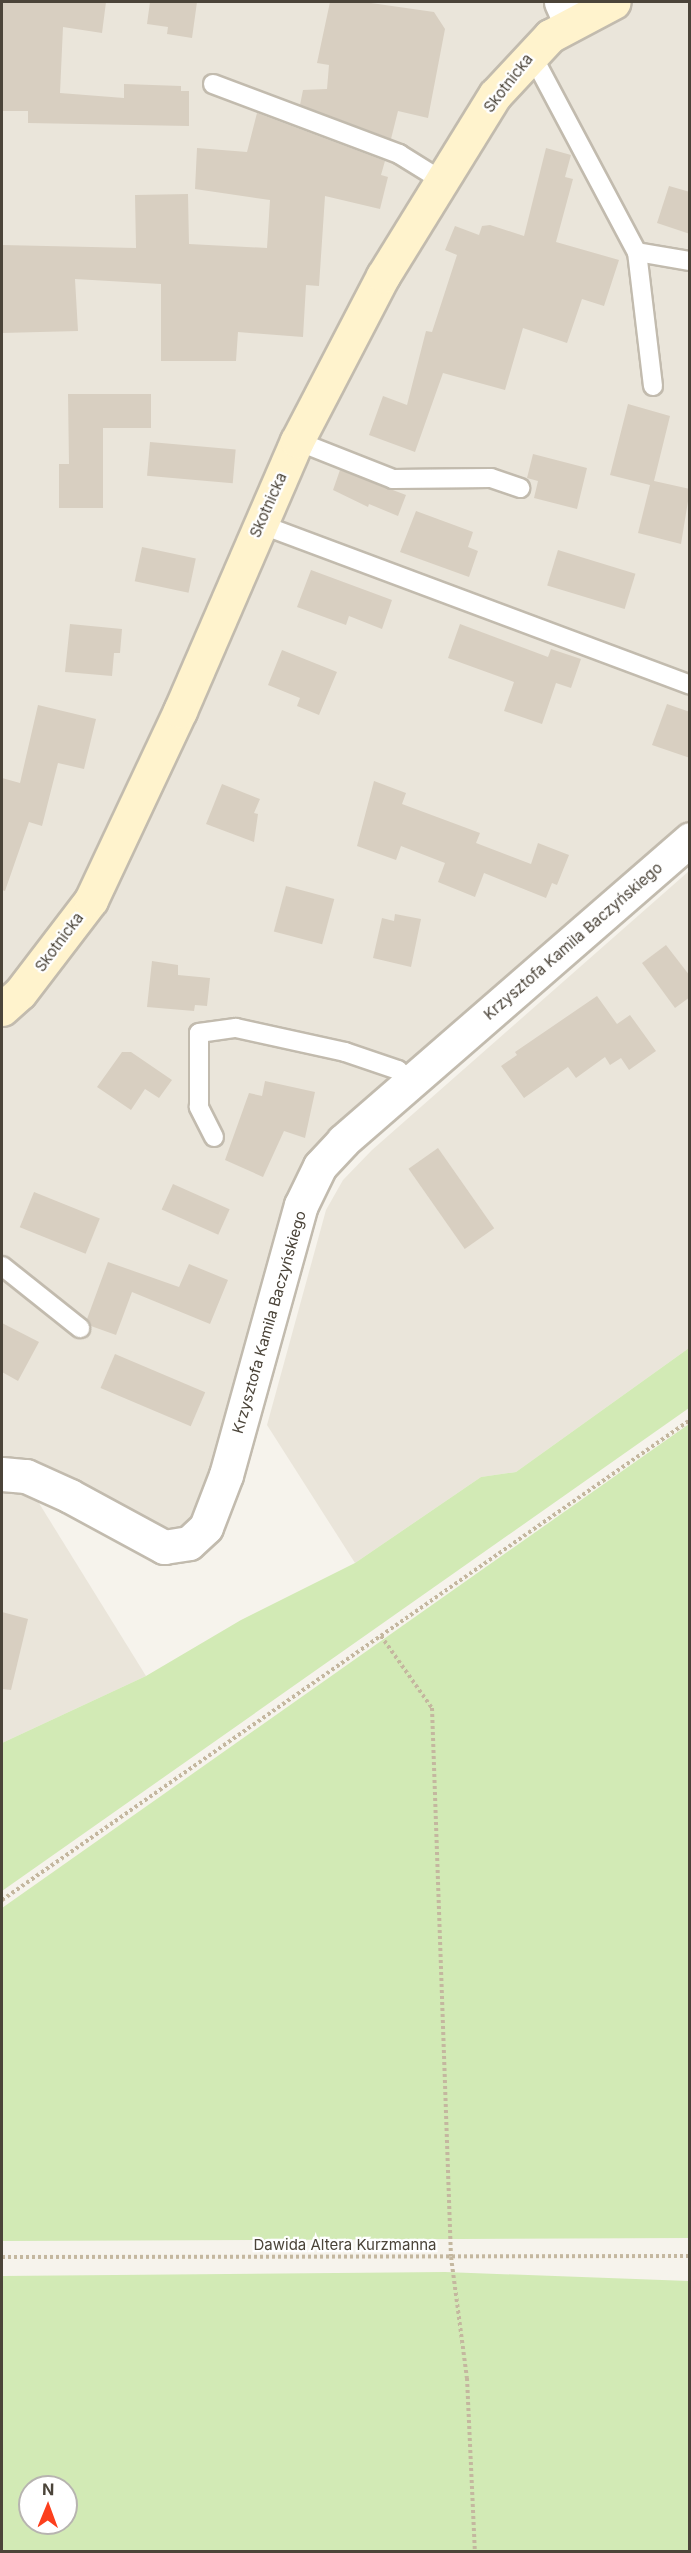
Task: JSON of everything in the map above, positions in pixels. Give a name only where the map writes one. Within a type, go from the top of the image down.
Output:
[{"type":"main road","name":"Skotnicka","points":[[2,1009],[20,993],[91,900],[120,845],[297,441],[383,276],[495,94],[531,53],[587,7]]},
{"type":"street","name":"Krzysztofa Kamila Baczyńskiego","points":[[2,1474],[26,1476],[70,1496],[164,1547],[189,1543],[206,1527],[226,1475],[301,1205],[320,1166],[343,1141],[690,838]]},
{"type":"lane","points":[[531,53],[637,252],[653,386]]},
{"type":"lane","points":[[213,84],[399,154],[441,180]]},
{"type":"lane","points":[[637,252],[690,261]]},
{"type":"lane","points":[[297,441],[393,479],[491,478],[520,488]]},
{"type":"lane","points":[[260,524],[690,685]]},
{"type":"lane","points":[[214,1137],[199,1107],[199,1033],[236,1028],[345,1052],[398,1070],[411,1083]]},
{"type":"lane","points":[[2,1266],[80,1328]]},
{"type":"path","points":[[2,1900],[381,1636],[494,1553],[690,1420]]},
{"type":"path","points":[[381,1636],[432,1708],[451,2257],[467,2378],[475,2552]]},
{"type":"path","name":"Dawida Altera Kurzmanna","points":[[2,2257],[690,2256]]},
{"type":"shaded area","points":[[2,2],[689,2],[689,830],[338,1137],[221,1474],[186,1539],[2,1462]]},
{"type":"shaded area","points":[[689,871],[689,1348],[516,1472],[481,1477],[355,1563],[267,1425],[326,1210],[343,1180],[372,1150]]},
{"type":"shaded area","points":[[2,1483],[29,1487],[146,1676],[2,1743]]},
{"type":"green space","points":[[689,1348],[689,1408],[2,1891],[2,1743],[146,1676],[241,1620],[355,1563],[481,1477],[516,1472]]},
{"type":"green space","points":[[689,1424],[689,2238],[2,2241],[2,1908]]},
{"type":"green space","points":[[445,2272],[689,2281],[689,2551],[2,2551],[2,2276]]},
{"type":"building","points":[[2,2],[106,2],[102,33],[63,27],[60,93],[124,98],[124,84],[181,86],[181,91],[189,91],[189,126],[28,123],[28,111],[2,111]]},
{"type":"building","points":[[150,2],[197,2],[192,38],[167,34],[168,27],[147,24]]},
{"type":"building","points":[[330,2],[364,2],[434,12],[445,29],[428,118],[398,111],[391,139],[300,105],[303,90],[327,89],[329,65],[317,63]]},
{"type":"building","points":[[257,113],[385,161],[381,175],[388,177],[380,209],[325,196],[319,286],[306,285],[303,337],[238,332],[236,361],[161,361],[161,284],[75,279],[78,331],[2,333],[2,245],[136,248],[135,195],[188,194],[189,244],[267,248],[270,200],[195,189],[197,148],[247,152]]},
{"type":"building","points":[[546,148],[571,155],[565,177],[573,179],[556,242],[619,260],[604,306],[582,299],[567,343],[523,328],[505,390],[443,373],[415,452],[369,435],[383,396],[407,405],[426,331],[432,332],[457,255],[445,250],[455,226],[479,235],[482,226],[490,225],[524,236]]},
{"type":"building","points":[[669,186],[690,192],[690,234],[657,223]]},
{"type":"building","points":[[68,394],[151,394],[151,428],[103,428],[103,508],[59,508],[59,464],[69,464]]},
{"type":"building","points":[[628,404],[670,416],[654,481],[690,489],[681,544],[638,533],[650,485],[610,475]]},
{"type":"building","points":[[150,442],[236,449],[233,483],[147,476]]},
{"type":"building","points":[[533,454],[587,468],[577,509],[534,498],[538,481],[527,478]]},
{"type":"building","points":[[340,470],[406,495],[398,516],[369,504],[368,507],[333,490]]},
{"type":"building","points":[[416,511],[473,532],[468,547],[478,551],[469,577],[400,552]]},
{"type":"building","points":[[142,547],[196,558],[189,593],[135,581]]},
{"type":"building","points":[[558,550],[635,574],[625,609],[547,585]]},
{"type":"building","points":[[311,570],[392,600],[382,629],[349,616],[346,625],[297,607]]},
{"type":"building","points":[[70,624],[122,629],[120,653],[114,653],[112,676],[65,672]]},
{"type":"building","points":[[460,624],[548,657],[551,649],[581,659],[571,688],[556,683],[542,724],[504,711],[514,682],[448,658]]},
{"type":"building","points":[[282,650],[337,672],[319,715],[297,706],[300,698],[268,685]]},
{"type":"building","points":[[667,704],[690,712],[690,758],[652,745]]},
{"type":"building","points":[[38,705],[96,719],[84,769],[58,763],[42,826],[29,822],[5,891],[2,890],[2,778],[20,783]]},
{"type":"building","points":[[374,781],[406,793],[402,804],[480,833],[476,843],[531,864],[538,843],[569,855],[557,885],[552,883],[546,898],[484,873],[475,897],[438,882],[445,863],[401,846],[396,860],[357,846]]},
{"type":"building","points":[[222,784],[260,799],[254,813],[258,814],[254,842],[206,824]]},
{"type":"building","points":[[286,886],[334,899],[322,944],[274,931]]},
{"type":"building","points":[[395,914],[421,919],[411,967],[373,958],[382,918],[394,921]]},
{"type":"building","points":[[666,945],[690,976],[690,997],[675,1008],[642,963]]},
{"type":"building","points":[[152,961],[178,965],[178,975],[210,978],[207,1006],[195,1005],[194,1011],[147,1007]]},
{"type":"building","points":[[597,996],[617,1024],[630,1015],[656,1051],[629,1070],[621,1058],[610,1065],[605,1057],[576,1078],[568,1067],[524,1098],[501,1066],[517,1055],[515,1052]]},
{"type":"building","points":[[122,1052],[131,1052],[172,1080],[159,1098],[145,1089],[131,1110],[97,1087]]},
{"type":"building","points":[[265,1081],[315,1092],[305,1138],[284,1131],[263,1177],[225,1160],[249,1093],[262,1096]]},
{"type":"building","points":[[438,1148],[494,1228],[465,1249],[409,1169]]},
{"type":"building","points":[[173,1184],[230,1209],[218,1235],[162,1210]]},
{"type":"building","points":[[34,1192],[100,1219],[86,1254],[20,1227]]},
{"type":"building","points":[[108,1262],[179,1287],[189,1264],[228,1280],[210,1324],[132,1292],[116,1335],[91,1326],[87,1319]]},
{"type":"building","points":[[2,1323],[39,1342],[18,1381],[2,1372]]},
{"type":"building","points":[[115,1354],[205,1392],[191,1426],[101,1388]]},
{"type":"building","points":[[2,1612],[28,1619],[11,1690],[2,1689]]}]
